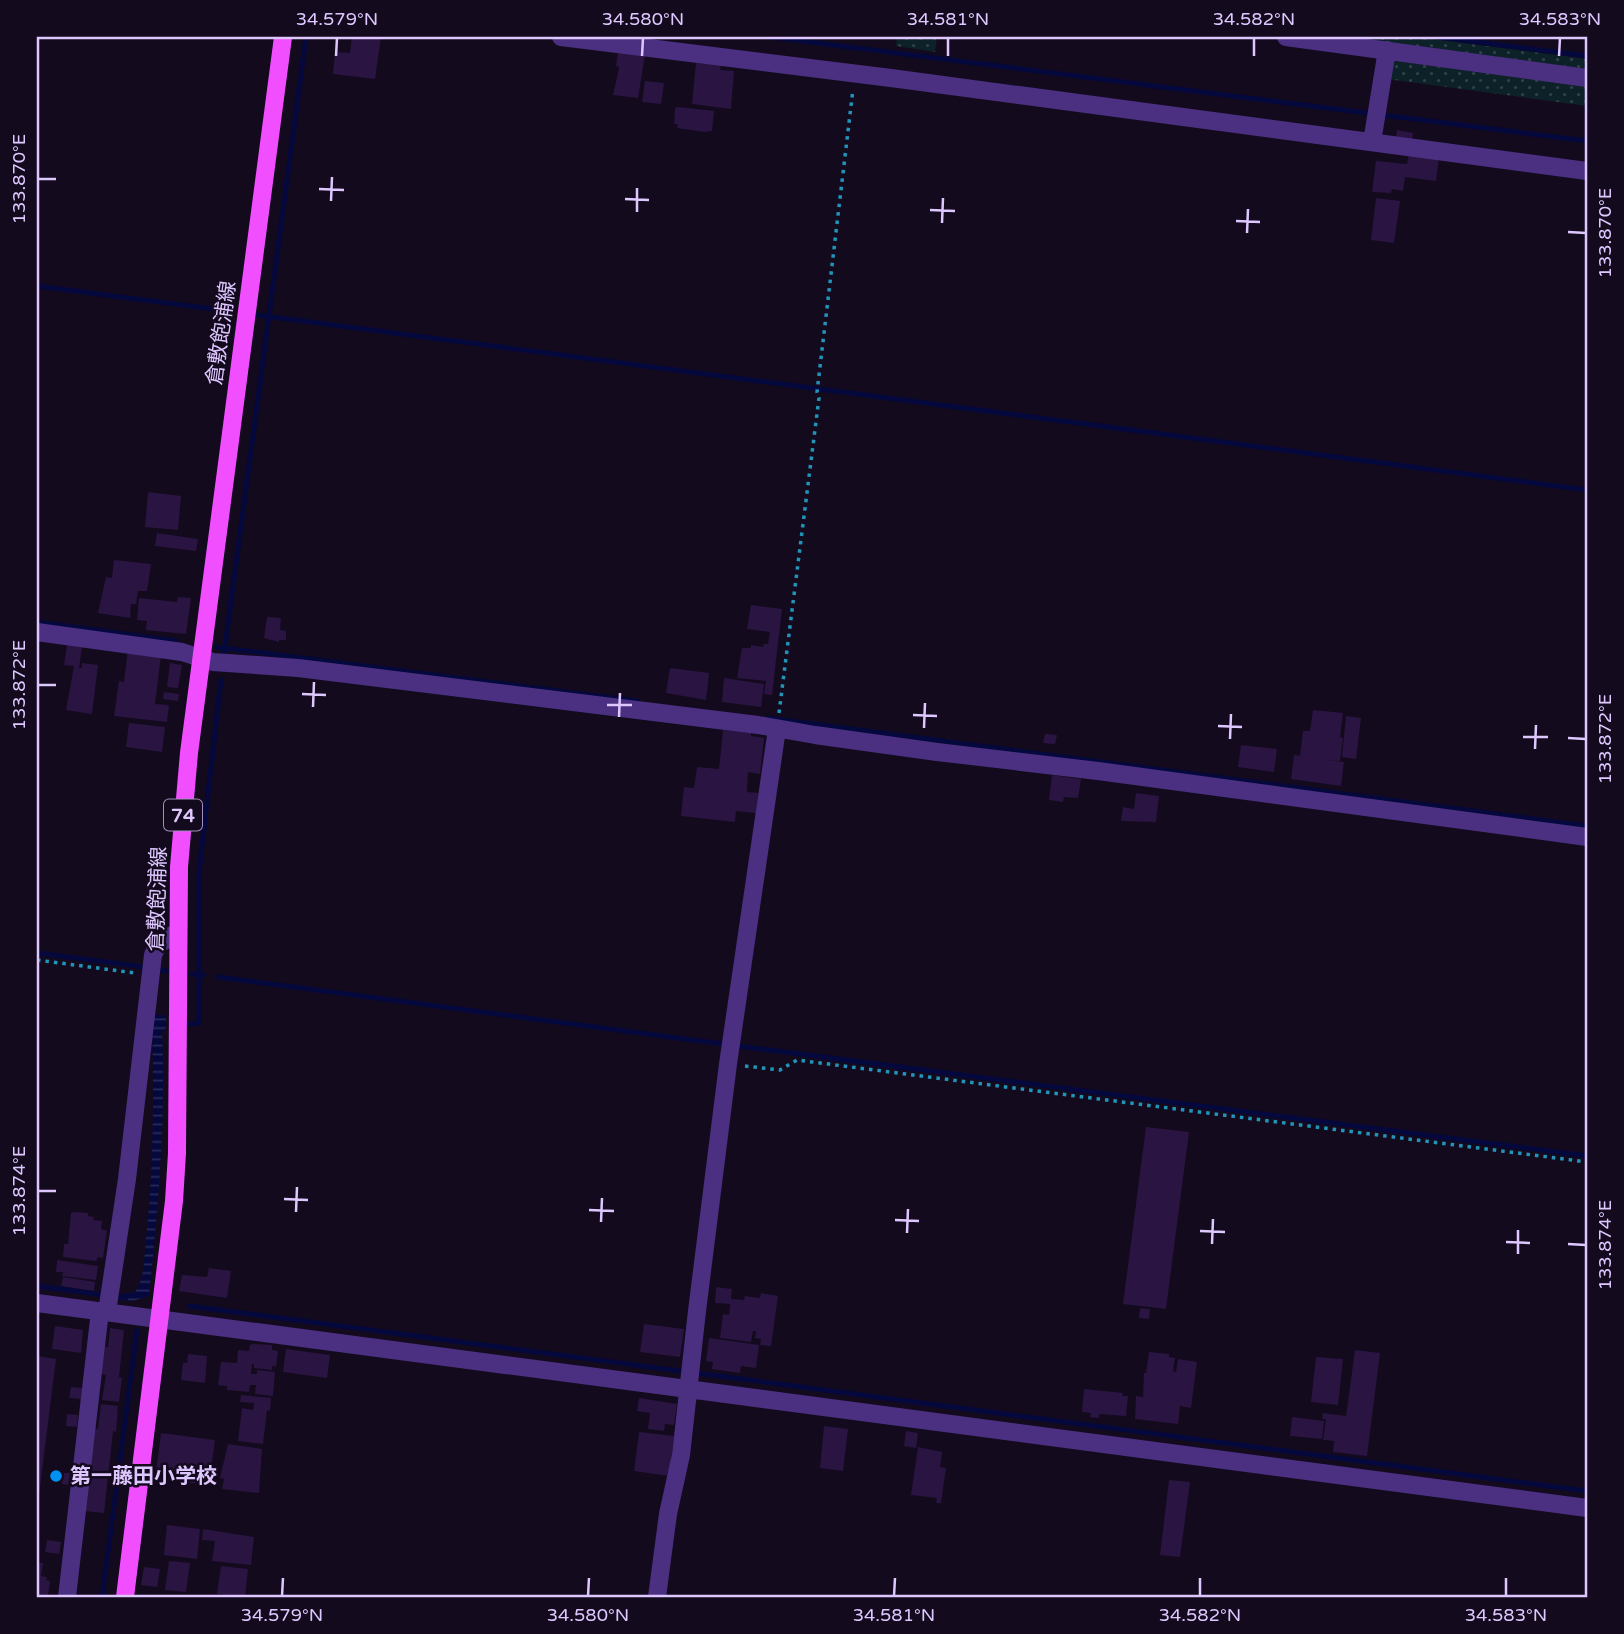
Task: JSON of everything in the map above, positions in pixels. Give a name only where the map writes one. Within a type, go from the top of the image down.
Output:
[{"type":"main road","name":"倉敷飽浦線","points":[[125,1597],[174,1201],[177,1153],[177,932],[182,820],[283,37]]},
{"type":"street","points":[[561,37],[855,73],[1587,171]]},
{"type":"street","points":[[1286,37],[1587,78]]},
{"type":"street","points":[[1372,142],[1387,50]]},
{"type":"street","points":[[37,632],[182,652],[213,662],[298,668],[777,722],[1587,837]]},
{"type":"street","points":[[657,1597],[668,1514],[681,1455],[728,1064],[777,722]]},
{"type":"street","points":[[67,1597],[139,1082],[153,955],[158,945],[177,932]]},
{"type":"street","points":[[37,1303],[107,1303],[160,1319],[690,1378],[1587,1508]]},
{"type":"path","points":[[777,722],[819,398],[817,392],[855,73]]},
{"type":"path","points":[[37,960],[150,975]]},
{"type":"path","points":[[728,1064],[780,1070],[797,1060],[1587,1162]]},
{"type":"shaded area","points":[[897,37],[937,37],[935,52],[896,46]]},
{"type":"shaded area","points":[[1347,37],[1417,37],[1587,59],[1587,69]]},
{"type":"shaded area","points":[[1394,61],[1587,85],[1587,106],[1387,79]]},
{"type":"shaded area","points":[[166,1015],[166,1028],[162,1032],[162,1131],[149,1296],[132,1301],[120,1300],[121,1294],[135,1292],[144,1267],[152,1156],[152,1017]]},
{"type":"building","points":[[352,37],[381,37],[375,79],[333,74],[335,52],[350,53]]},
{"type":"building","points":[[618,51],[645,55],[638,98],[613,95],[619,67],[616,66]]},
{"type":"building","points":[[696,63],[721,65],[720,70],[734,71],[731,109],[692,104]]},
{"type":"building","points":[[645,81],[664,83],[661,104],[642,102]]},
{"type":"building","points":[[675,108],[714,111],[712,131],[677,128],[678,124],[674,124]]},
{"type":"building","points":[[1397,130],[1413,133],[1412,139],[1396,137]]},
{"type":"building","points":[[1409,154],[1439,157],[1436,181],[1405,177],[1403,191],[1392,189],[1391,193],[1372,192],[1376,161],[1407,164]]},
{"type":"building","points":[[1376,198],[1400,201],[1394,243],[1371,240]]},
{"type":"building","points":[[148,492],[181,496],[178,530],[145,527]]},
{"type":"building","points":[[157,533],[198,539],[196,551],[155,546]]},
{"type":"building","points":[[114,560],[151,564],[147,591],[138,591],[136,604],[131,604],[130,618],[98,613],[106,577],[112,578]]},
{"type":"building","points":[[178,597],[191,598],[186,634],[146,630],[147,621],[137,620],[139,598],[177,602]]},
{"type":"building","points":[[751,605],[782,609],[772,695],[764,694],[766,681],[737,678],[742,648],[751,648],[751,645],[763,647],[768,644],[770,632],[747,629]]},
{"type":"building","points":[[267,617],[281,618],[280,630],[286,631],[286,640],[279,642],[264,638]]},
{"type":"building","points":[[67,645],[82,647],[79,668],[82,668],[82,663],[98,665],[92,714],[66,710],[74,666],[64,665]]},
{"type":"building","points":[[128,649],[161,655],[155,704],[169,705],[167,722],[114,716],[119,681],[124,682]]},
{"type":"building","points":[[170,663],[182,665],[178,688],[167,687]]},
{"type":"building","points":[[670,668],[709,673],[706,700],[666,693]]},
{"type":"building","points":[[724,678],[764,684],[761,707],[722,702]]},
{"type":"building","points":[[164,692],[179,694],[178,701],[163,699]]},
{"type":"building","points":[[1313,710],[1343,713],[1340,761],[1327,760],[1344,762],[1341,786],[1291,779],[1294,755],[1300,756],[1303,731],[1310,731]]},
{"type":"building","points":[[1346,716],[1361,718],[1356,759],[1342,757]]},
{"type":"building","points":[[129,723],[165,727],[162,752],[126,747]]},
{"type":"building","points":[[723,730],[751,733],[751,736],[764,738],[760,774],[748,772],[747,792],[758,793],[756,813],[736,811],[735,822],[681,816],[684,787],[694,788],[697,767],[719,769]]},
{"type":"building","points":[[1045,734],[1057,735],[1055,744],[1043,743]]},
{"type":"building","points":[[1241,745],[1277,749],[1274,772],[1238,767]]},
{"type":"building","points":[[1052,775],[1081,779],[1078,798],[1064,797],[1063,802],[1049,800]]},
{"type":"building","points":[[1136,793],[1159,796],[1156,822],[1121,821],[1123,807],[1134,809]]},
{"type":"building","points":[[1146,1127],[1189,1132],[1166,1309],[1123,1304]]},
{"type":"building","points":[[71,1213],[88,1213],[88,1216],[94,1217],[93,1220],[102,1221],[101,1229],[107,1231],[103,1258],[98,1257],[96,1261],[63,1257],[64,1244],[68,1244]]},
{"type":"building","points":[[57,1260],[98,1266],[96,1280],[62,1276],[63,1272],[56,1272]]},
{"type":"building","points":[[209,1268],[231,1271],[227,1298],[179,1291],[182,1275],[207,1277]]},
{"type":"building","points":[[63,1277],[95,1282],[94,1291],[61,1286]]},
{"type":"building","points":[[716,1287],[732,1289],[731,1299],[744,1300],[745,1296],[760,1298],[761,1293],[778,1296],[771,1346],[760,1345],[761,1339],[755,1338],[756,1331],[753,1331],[751,1342],[720,1338],[723,1314],[729,1315],[730,1304],[715,1303]]},
{"type":"building","points":[[1140,1308],[1150,1309],[1149,1319],[1139,1318]]},
{"type":"building","points":[[644,1324],[684,1329],[680,1357],[640,1352]]},
{"type":"building","points":[[55,1326],[83,1330],[81,1353],[52,1349]]},
{"type":"building","points":[[110,1328],[124,1330],[119,1402],[102,1400],[106,1375],[101,1374]]},
{"type":"building","points":[[709,1338],[759,1345],[756,1368],[741,1366],[740,1373],[712,1369],[713,1362],[706,1361]]},
{"type":"building","points":[[250,1345],[272,1345],[272,1350],[278,1351],[276,1367],[272,1366],[272,1370],[254,1368],[252,1364],[251,1374],[257,1374],[257,1370],[275,1372],[273,1396],[255,1394],[256,1385],[250,1385],[249,1392],[227,1390],[227,1386],[218,1385],[221,1362],[237,1363],[238,1350],[249,1351]]},
{"type":"building","points":[[286,1349],[330,1355],[327,1378],[283,1372]]},
{"type":"building","points":[[1355,1350],[1380,1353],[1367,1456],[1333,1452],[1334,1441],[1323,1440],[1326,1419],[1322,1419],[1323,1413],[1346,1416]]},
{"type":"building","points":[[1149,1352],[1169,1354],[1169,1357],[1175,1358],[1173,1371],[1176,1372],[1178,1359],[1197,1362],[1191,1408],[1180,1406],[1178,1424],[1135,1419],[1136,1396],[1143,1397],[1144,1373]]},
{"type":"building","points":[[188,1354],[207,1356],[205,1383],[181,1380],[183,1363],[187,1363]]},
{"type":"building","points":[[37,1356],[56,1359],[38,1503],[37,1503]]},
{"type":"building","points":[[1316,1357],[1343,1359],[1338,1405],[1311,1402]]},
{"type":"building","points":[[71,1387],[82,1388],[81,1399],[69,1398]]},
{"type":"building","points":[[1084,1389],[1123,1393],[1122,1396],[1128,1396],[1126,1416],[1099,1414],[1099,1418],[1082,1412]]},
{"type":"building","points":[[241,1395],[271,1398],[263,1444],[238,1441],[242,1408],[253,1410],[254,1403],[240,1402]]},
{"type":"building","points":[[639,1398],[677,1404],[674,1425],[665,1424],[664,1431],[648,1429],[650,1413],[637,1411]]},
{"type":"building","points":[[101,1404],[118,1406],[104,1513],[84,1511],[93,1428],[98,1429]]},
{"type":"building","points":[[67,1414],[78,1415],[77,1427],[66,1426]]},
{"type":"building","points":[[1292,1417],[1324,1421],[1322,1439],[1290,1436]]},
{"type":"building","points":[[824,1426],[848,1429],[843,1471],[820,1468]]},
{"type":"building","points":[[906,1431],[918,1433],[916,1448],[904,1446]]},
{"type":"building","points":[[639,1432],[674,1436],[669,1476],[634,1471]]},
{"type":"building","points":[[161,1433],[215,1440],[209,1485],[155,1479]]},
{"type":"building","points":[[228,1444],[262,1449],[259,1493],[222,1489],[224,1479],[220,1478]]},
{"type":"building","points":[[918,1447],[942,1452],[940,1467],[946,1468],[941,1503],[936,1503],[937,1498],[911,1495]]},
{"type":"building","points":[[63,1473],[70,1473],[68,1485],[62,1484]]},
{"type":"building","points":[[1169,1480],[1190,1482],[1180,1557],[1160,1555]]},
{"type":"building","points":[[167,1525],[200,1529],[197,1559],[164,1555]]},
{"type":"building","points":[[203,1529],[254,1537],[251,1565],[212,1561],[215,1541],[202,1540]]},
{"type":"building","points":[[47,1540],[61,1542],[59,1554],[45,1552]]},
{"type":"building","points":[[169,1561],[190,1563],[186,1592],[165,1590]]},
{"type":"building","points":[[37,1563],[43,1563],[41,1576],[50,1581],[48,1596],[37,1595]]},
{"type":"building","points":[[221,1566],[248,1569],[245,1597],[217,1594]]},
{"type":"building","points":[[144,1567],[160,1569],[157,1587],[141,1585]]},
{"type":"waterway","points":[[224,654],[306,37]]},
{"type":"waterway","points":[[770,37],[1587,141]]},
{"type":"waterway","points":[[1438,37],[1587,56]]},
{"type":"waterway","points":[[37,286],[228,311]]},
{"type":"waterway","points":[[257,315],[1587,490]]},
{"type":"waterway","points":[[37,622],[176,641]]},
{"type":"waterway","points":[[217,647],[637,701]]},
{"type":"waterway","points":[[190,1024],[199,1023],[199,872],[221,680]]},
{"type":"waterway","points":[[768,718],[1587,826]]},
{"type":"waterway","points":[[37,953],[144,967]]},
{"type":"waterway","points":[[158,970],[167,971]]},
{"type":"waterway","points":[[191,974],[204,975]]},
{"type":"waterway","points":[[218,977],[723,1044]]},
{"type":"waterway","points":[[738,1046],[1587,1156]]},
{"type":"waterway","points":[[37,1286],[126,1298]]},
{"type":"waterway","points":[[189,1306],[1587,1491]]},
{"type":"waterway","points":[[102,1597],[137,1330]]},
{"type":"place","name":"第一藤田小学校","points":[[56,1476]]}]
